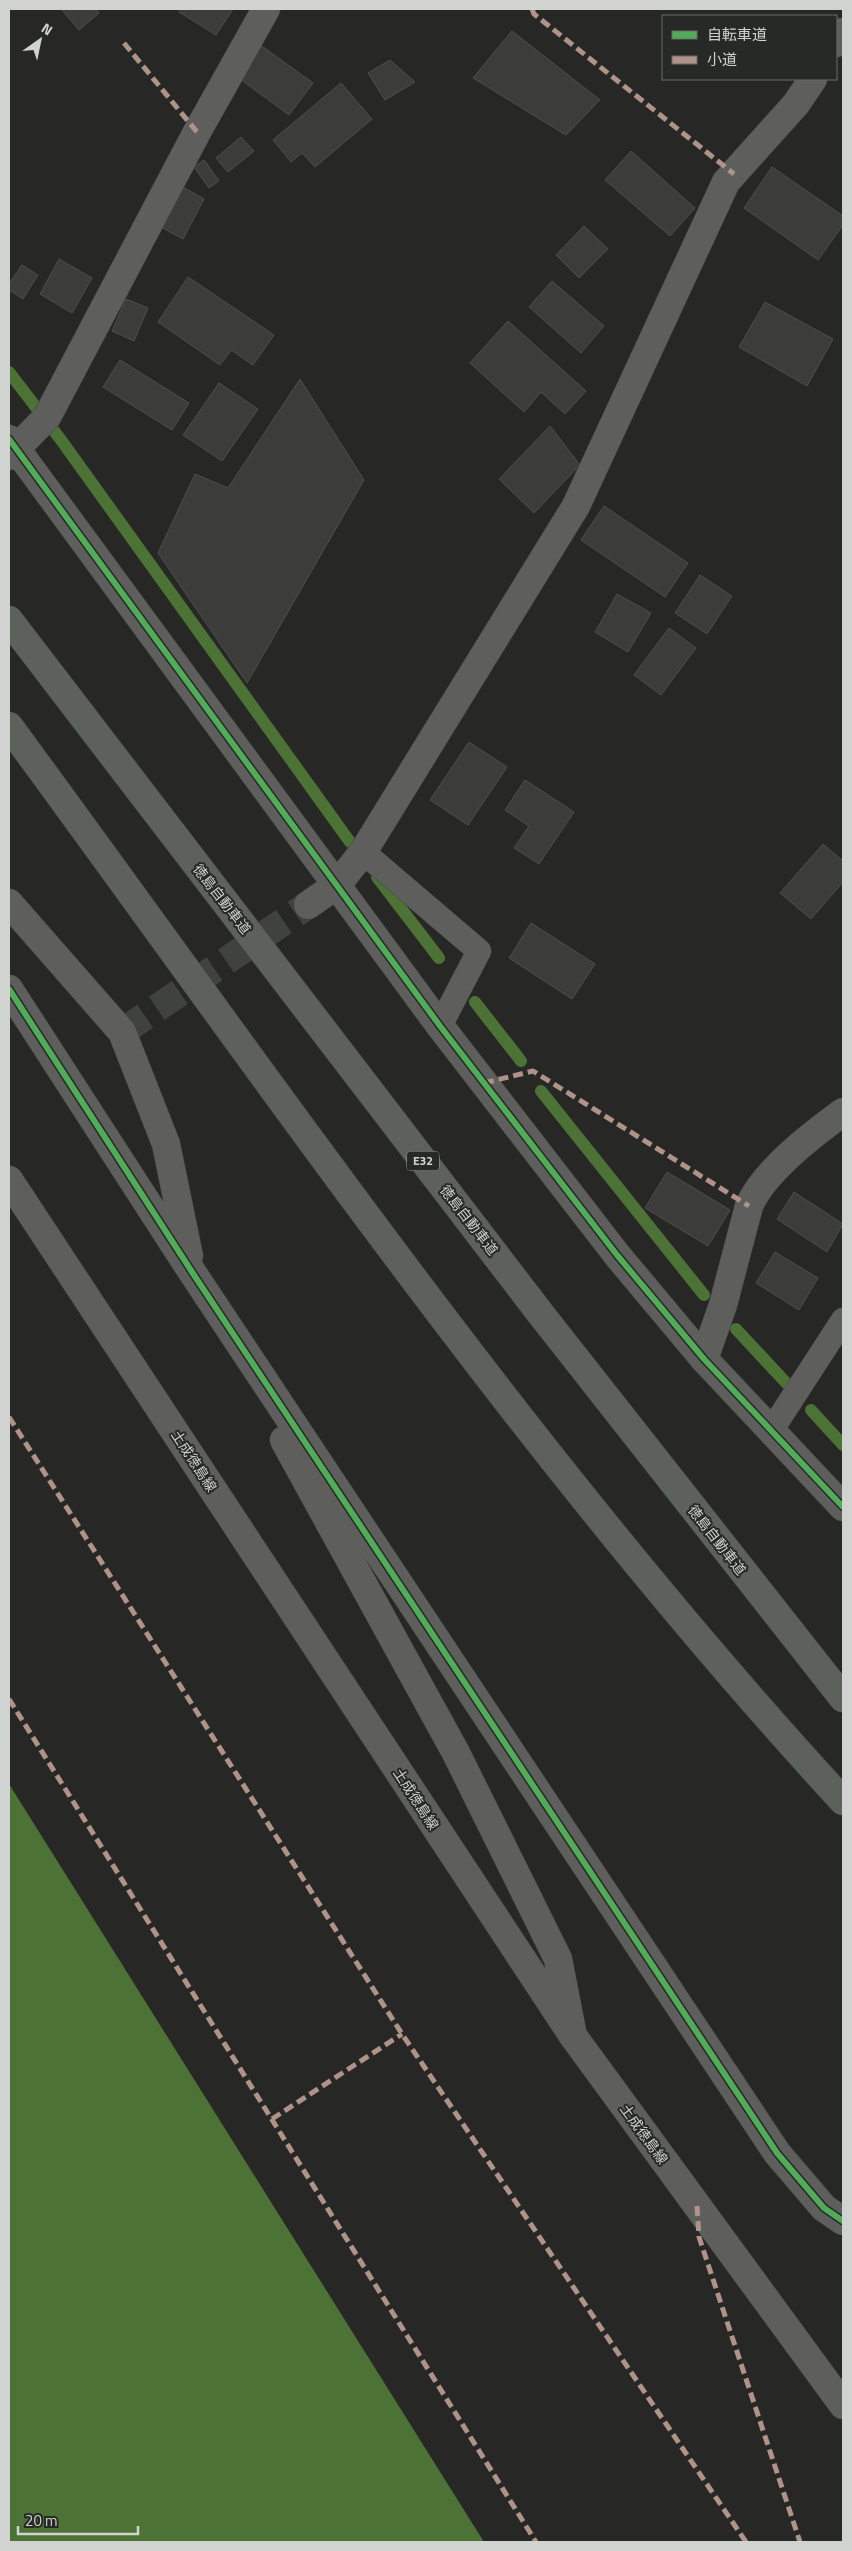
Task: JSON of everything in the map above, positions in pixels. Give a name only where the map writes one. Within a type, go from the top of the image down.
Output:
[{"type":"highway","name":"徳島自動車道","points":[[9,620],[540,1313],[843,1698]]},
{"type":"highway","points":[[9,726],[481,1370],[668,1600],[843,1801]]},
{"type":"street","points":[[266,9],[192,141],[44,420],[11,448],[440,1026],[617,1255],[704,1359],[843,1507]]},
{"type":"street","points":[[308,905],[337,885],[363,852],[576,506],[726,182],[796,104],[812,80]]},
{"type":"street","points":[[9,903],[122,1032],[166,1144],[192,1272],[461,1762],[558,1959],[573,2036]]},
{"type":"street","points":[[9,989],[192,1272],[777,2153],[824,2208],[843,2221]]},
{"type":"street","points":[[704,1359],[724,1305],[749,1206],[756,1190],[812,1134],[843,1112]]},
{"type":"street","name":"土成徳島線","points":[[9,1180],[573,2036],[843,2405]]},
{"type":"lane","points":[[363,852],[479,951],[440,1026]]},
{"type":"lane","points":[[771,1431],[843,1320]]},
{"type":"shaded area","points":[[9,1784],[484,2542],[9,2542]]},
{"type":"building","points":[[61,9],[96,9],[99,13],[79,30]]},
{"type":"building","points":[[181,9],[233,9],[216,35],[179,12]]},
{"type":"building","points":[[512,31],[600,100],[566,135],[473,78]]},
{"type":"building","points":[[259,44],[313,83],[289,115],[236,76]]},
{"type":"building","points":[[390,60],[415,82],[385,100],[368,73]]},
{"type":"building","points":[[341,83],[372,119],[315,167],[302,153],[291,162],[273,140]]},
{"type":"building","points":[[241,137],[254,151],[228,172],[216,158]]},
{"type":"building","points":[[631,151],[695,208],[670,236],[605,180]]},
{"type":"building","points":[[204,160],[219,181],[209,188],[194,167]]},
{"type":"building","points":[[772,167],[843,216],[843,225],[818,260],[744,208]]},
{"type":"building","points":[[183,187],[204,199],[183,239],[161,227]]},
{"type":"building","points":[[584,226],[608,249],[579,278],[556,255]]},
{"type":"building","points":[[59,259],[92,278],[72,313],[40,294]]},
{"type":"building","points":[[22,265],[38,275],[23,299],[9,290],[9,284]]},
{"type":"building","points":[[188,277],[274,335],[253,365],[231,350],[220,365],[158,322]]},
{"type":"building","points":[[552,281],[604,326],[581,353],[529,307]]},
{"type":"building","points":[[126,299],[148,308],[134,341],[112,331]]},
{"type":"building","points":[[765,302],[833,339],[807,386],[739,347]]},
{"type":"building","points":[[508,321],[586,391],[565,414],[541,392],[524,412],[470,363]]},
{"type":"building","points":[[120,360],[189,403],[172,430],[103,387]]},
{"type":"building","points":[[300,379],[364,480],[247,683],[158,553],[195,474],[228,488]]},
{"type":"building","points":[[219,383],[258,409],[222,461],[183,435]]},
{"type":"building","points":[[550,426],[580,465],[534,513],[499,479]]},
{"type":"building","points":[[604,506],[688,563],[665,597],[581,540]]},
{"type":"building","points":[[700,575],[732,596],[707,634],[675,613]]},
{"type":"building","points":[[617,594],[651,613],[628,652],[595,632]]},
{"type":"building","points":[[669,628],[696,648],[661,695],[634,675]]},
{"type":"building","points":[[469,742],[507,767],[468,825],[430,800]]},
{"type":"building","points":[[525,780],[574,812],[539,864],[514,848],[529,826],[505,810]]},
{"type":"building","points":[[823,844],[843,861],[843,882],[811,919],[780,893]]},
{"type":"building","points":[[531,923],[595,964],[572,999],[509,958]]},
{"type":"building","points":[[667,1172],[730,1210],[708,1246],[645,1208]]},
{"type":"building","points":[[794,1192],[843,1224],[827,1252],[777,1219]]},
{"type":"building","points":[[775,1252],[818,1278],[799,1310],[756,1283]]},
{"type":"waterway","points":[[9,372],[61,440],[350,842]]},
{"type":"waterway","points":[[377,877],[439,958]]},
{"type":"waterway","points":[[475,1002],[521,1061]]},
{"type":"waterway","points":[[541,1091],[704,1295]]},
{"type":"waterway","points":[[736,1329],[790,1387]]},
{"type":"waterway","points":[[811,1410],[843,1445]]},
{"type":"tunnel","points":[[122,1032],[308,905]]},
{"type":"marked path","points":[[532,9],[534,14],[734,174]]},
{"type":"marked path","points":[[124,43],[197,132]]},
{"type":"marked path","points":[[484,1083],[533,1071],[749,1206]]},
{"type":"marked path","points":[[9,1417],[402,2034],[746,2542]]},
{"type":"marked path","points":[[9,1699],[536,2542]]},
{"type":"marked path","points":[[272,2119],[402,2034]]},
{"type":"marked path","points":[[697,2206],[699,2237],[800,2542]]},
{"type":"cycle path","points":[[9,439],[440,1026],[617,1255],[704,1359],[843,1507]]},
{"type":"cycle path","points":[[9,989],[192,1272],[777,2153],[824,2208],[843,2221]]}]
